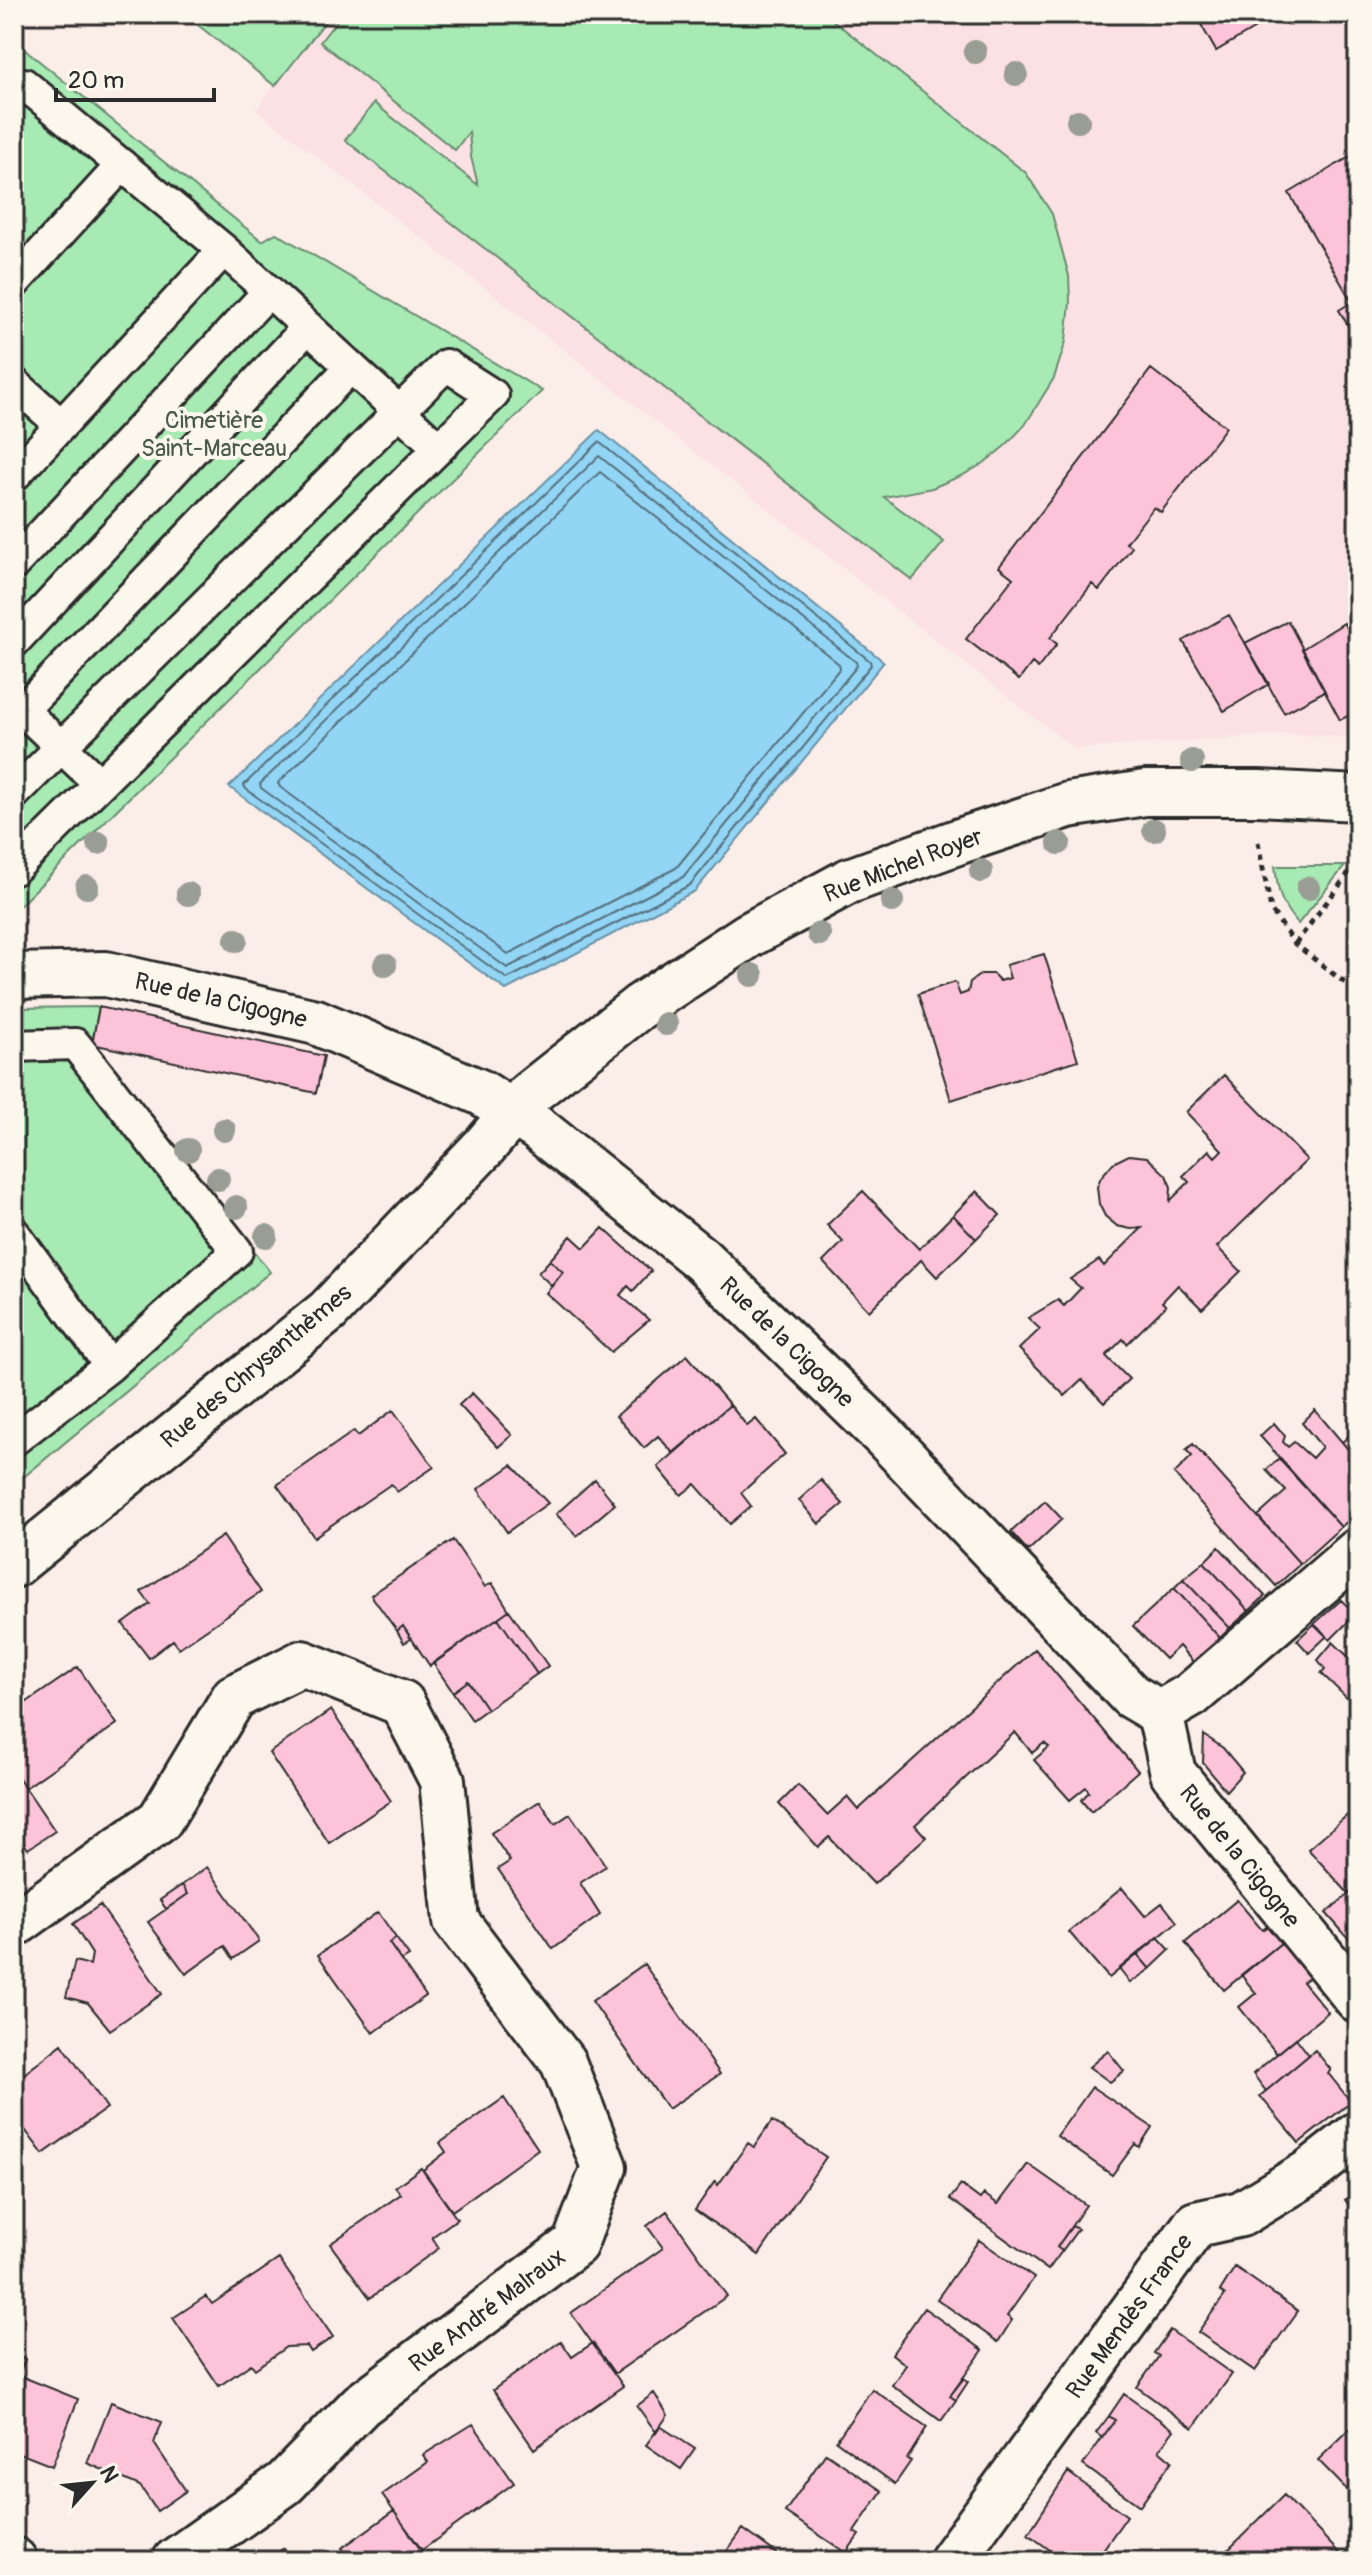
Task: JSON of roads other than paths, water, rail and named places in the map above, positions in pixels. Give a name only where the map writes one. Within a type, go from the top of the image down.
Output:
[{"type":"street","name":"Rue Michel Royer","points":[[512,1112],[543,1082],[639,1007],[749,935],[849,881],[1068,805],[1145,793],[1258,793],[1358,798]]},
{"type":"street","name":"Rue de la Cigogne","points":[[14,976],[106,974],[316,1022],[470,1088],[545,1134],[701,1259],[886,1438],[1131,1696],[1160,1713],[1173,1773],[1358,2000]]},
{"type":"street","name":"Rue des Chrysanthèmes","points":[[14,1565],[328,1311],[483,1148],[512,1112]]},
{"type":"street","points":[[1160,1713],[1191,1695],[1358,1551]]},
{"type":"street","name":"Rue André Malraux","points":[[14,1925],[160,1820],[234,1697],[302,1663],[402,1703],[442,1780],[456,1921],[563,2062],[604,2167],[575,2244],[361,2405],[285,2483],[175,2561]]},
{"type":"street","name":"Rue Mendès France","points":[[951,2561],[1196,2224],[1241,2214],[1308,2173],[1358,2134]]},
{"type":"lane","points":[[14,94],[24,84],[122,165],[224,250],[439,448]]},
{"type":"lane","points":[[14,283],[122,165]]},
{"type":"lane","points":[[14,476],[224,250]]},
{"type":"lane","points":[[14,564],[269,291]]},
{"type":"lane","points":[[14,642],[308,327]]},
{"type":"lane","points":[[14,794],[446,365],[493,395],[14,869]]},
{"type":"lane","points":[[100,784],[17,710],[351,367]]},
{"type":"lane","points":[[14,383],[61,425]]},
{"type":"lane","points":[[14,1046],[75,1044],[237,1251],[110,1366],[14,1440]]},
{"type":"lane","points":[[14,1233],[110,1366]]},
{"type":"water","points":[[599,430],[884,662],[695,891],[506,990],[229,787]]},
{"type":"park label","name":"Cimetière Saint-Marceau","points":[[214,434]]}]
